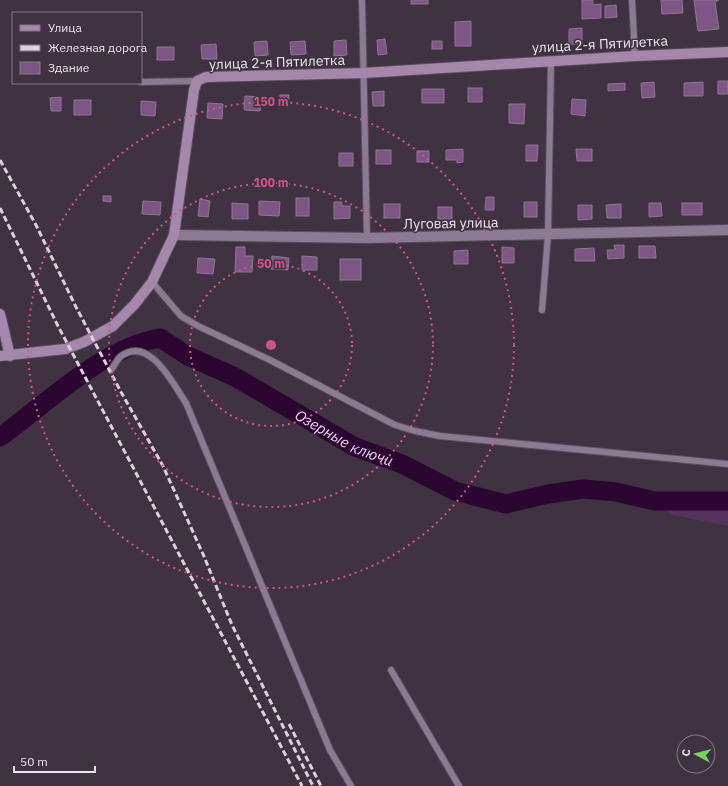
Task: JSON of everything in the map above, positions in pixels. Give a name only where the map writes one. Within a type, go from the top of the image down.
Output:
[{"type":"main road","name":"улица 2-я Пятилетка","points":[[0,314],[5,356],[65,349],[89,340],[113,326],[134,306],[152,282],[174,235],[194,90],[197,81],[206,77],[364,72],[728,52]]},
{"type":"street","name":"Луговая улица","points":[[174,235],[367,238],[548,235],[627,231],[728,230]]},
{"type":"lane","points":[[362,0],[367,238]]},
{"type":"lane","points":[[632,0],[636,56]]},
{"type":"lane","points":[[542,310],[548,235],[550,61]]},
{"type":"lane","points":[[142,82],[197,81]]},
{"type":"lane","points":[[152,282],[181,316],[198,326],[270,360],[377,416],[415,431],[440,436],[728,464]]},
{"type":"lane","points":[[111,370],[120,357],[135,351],[142,351],[158,362],[186,403],[330,750],[351,786]]},
{"type":"lane","points":[[391,670],[459,786]]},
{"type":"shaded area","points":[[665,494],[728,495],[728,526],[672,515],[659,507],[658,499]]},
{"type":"building","points":[[411,0],[428,0],[428,4],[411,4]]},
{"type":"building","points":[[582,0],[593,0],[593,5],[601,4],[601,18],[582,19]]},
{"type":"building","points":[[661,0],[682,0],[683,13],[662,14]]},
{"type":"building","points":[[694,0],[719,0],[715,2],[719,29],[698,31]]},
{"type":"building","points":[[616,5],[617,17],[605,18],[605,6]]},
{"type":"building","points":[[471,21],[471,46],[455,46],[455,22]]},
{"type":"building","points":[[582,28],[582,44],[569,44],[569,29]]},
{"type":"building","points":[[385,39],[387,54],[378,55],[377,40]]},
{"type":"building","points":[[346,40],[347,55],[334,56],[334,41]]},
{"type":"building","points":[[267,41],[268,55],[255,56],[254,42]]},
{"type":"building","points":[[305,41],[306,54],[291,55],[290,42]]},
{"type":"building","points":[[432,41],[442,41],[442,49],[432,49]]},
{"type":"building","points":[[216,44],[217,59],[202,59],[201,45]]},
{"type":"building","points":[[157,47],[174,47],[174,60],[157,60]]},
{"type":"building","points":[[718,81],[728,81],[728,94],[718,94]]},
{"type":"building","points":[[654,82],[655,97],[642,98],[641,83]]},
{"type":"building","points":[[703,82],[703,96],[684,96],[684,83]]},
{"type":"building","points":[[625,83],[625,90],[608,91],[608,84]]},
{"type":"building","points":[[468,88],[482,88],[482,102],[468,102]]},
{"type":"building","points":[[422,89],[444,89],[444,103],[422,103]]},
{"type":"building","points":[[384,91],[384,106],[373,106],[372,92]]},
{"type":"building","points":[[280,95],[289,95],[288,107],[280,106]]},
{"type":"building","points":[[245,96],[262,97],[260,111],[244,110]]},
{"type":"building","points":[[61,97],[61,111],[51,111],[50,98]]},
{"type":"building","points":[[572,99],[586,100],[585,116],[571,114]]},
{"type":"building","points":[[74,100],[91,100],[91,115],[74,115]]},
{"type":"building","points":[[141,101],[156,102],[155,116],[141,115]]},
{"type":"building","points":[[208,103],[223,104],[222,119],[207,118]]},
{"type":"building","points":[[509,104],[525,104],[524,124],[509,123]]},
{"type":"building","points":[[526,145],[538,145],[537,161],[526,161]]},
{"type":"building","points":[[463,149],[463,162],[457,163],[457,160],[446,160],[446,150]]},
{"type":"building","points":[[576,149],[592,149],[592,161],[577,161]]},
{"type":"building","points":[[376,150],[391,150],[391,164],[376,164]]},
{"type":"building","points":[[417,151],[429,151],[429,162],[417,162]]},
{"type":"building","points":[[339,153],[353,153],[353,166],[339,166]]},
{"type":"building","points":[[103,196],[111,196],[111,202],[103,201]]},
{"type":"building","points":[[486,197],[494,197],[494,210],[485,210]]},
{"type":"building","points":[[296,198],[309,198],[309,216],[296,216]]},
{"type":"building","points":[[200,199],[210,201],[208,217],[198,216]]},
{"type":"building","points":[[143,201],[161,202],[160,215],[142,214]]},
{"type":"building","points":[[259,201],[280,202],[279,216],[259,215]]},
{"type":"building","points":[[334,202],[342,202],[342,206],[350,206],[350,218],[334,219]]},
{"type":"building","points":[[524,202],[537,202],[537,217],[524,217]]},
{"type":"building","points":[[232,203],[248,204],[248,219],[232,219]]},
{"type":"building","points":[[649,203],[661,203],[662,216],[649,217]]},
{"type":"building","points":[[682,203],[702,203],[702,215],[682,215]]},
{"type":"building","points":[[384,204],[400,204],[400,218],[384,218]]},
{"type":"building","points":[[621,204],[621,218],[607,218],[606,205]]},
{"type":"building","points":[[578,205],[592,205],[592,219],[578,220]]},
{"type":"building","points":[[438,207],[452,207],[452,219],[438,219]]},
{"type":"building","points":[[614,245],[624,245],[624,258],[608,259],[607,250],[615,250]]},
{"type":"building","points":[[639,246],[655,246],[656,258],[639,258]]},
{"type":"building","points":[[236,247],[245,247],[245,256],[253,256],[252,272],[235,272]]},
{"type":"building","points":[[502,247],[514,248],[514,263],[502,263]]},
{"type":"building","points":[[594,248],[595,261],[575,261],[575,249]]},
{"type":"building","points":[[468,250],[468,264],[454,264],[454,251]]},
{"type":"building","points":[[272,256],[289,258],[288,270],[271,269]]},
{"type":"building","points":[[302,256],[317,257],[317,270],[302,270]]},
{"type":"building","points":[[198,258],[215,259],[213,274],[197,273]]},
{"type":"building","points":[[340,259],[361,259],[361,280],[340,280]]},
{"type":"waterway","name":"Озерные ключи","points":[[0,437],[56,393],[96,365],[117,353],[138,344],[160,338],[188,356],[235,377],[355,447],[402,464],[455,491],[506,504],[548,494],[583,489],[616,492],[655,501],[728,501]]},
{"type":"railway","points":[[0,160],[36,225],[76,307],[121,392],[163,466],[203,554],[232,625],[313,786]]},
{"type":"railway","points":[[0,208],[58,326],[302,786]]},
{"type":"railway","points":[[289,724],[321,786]]}]
